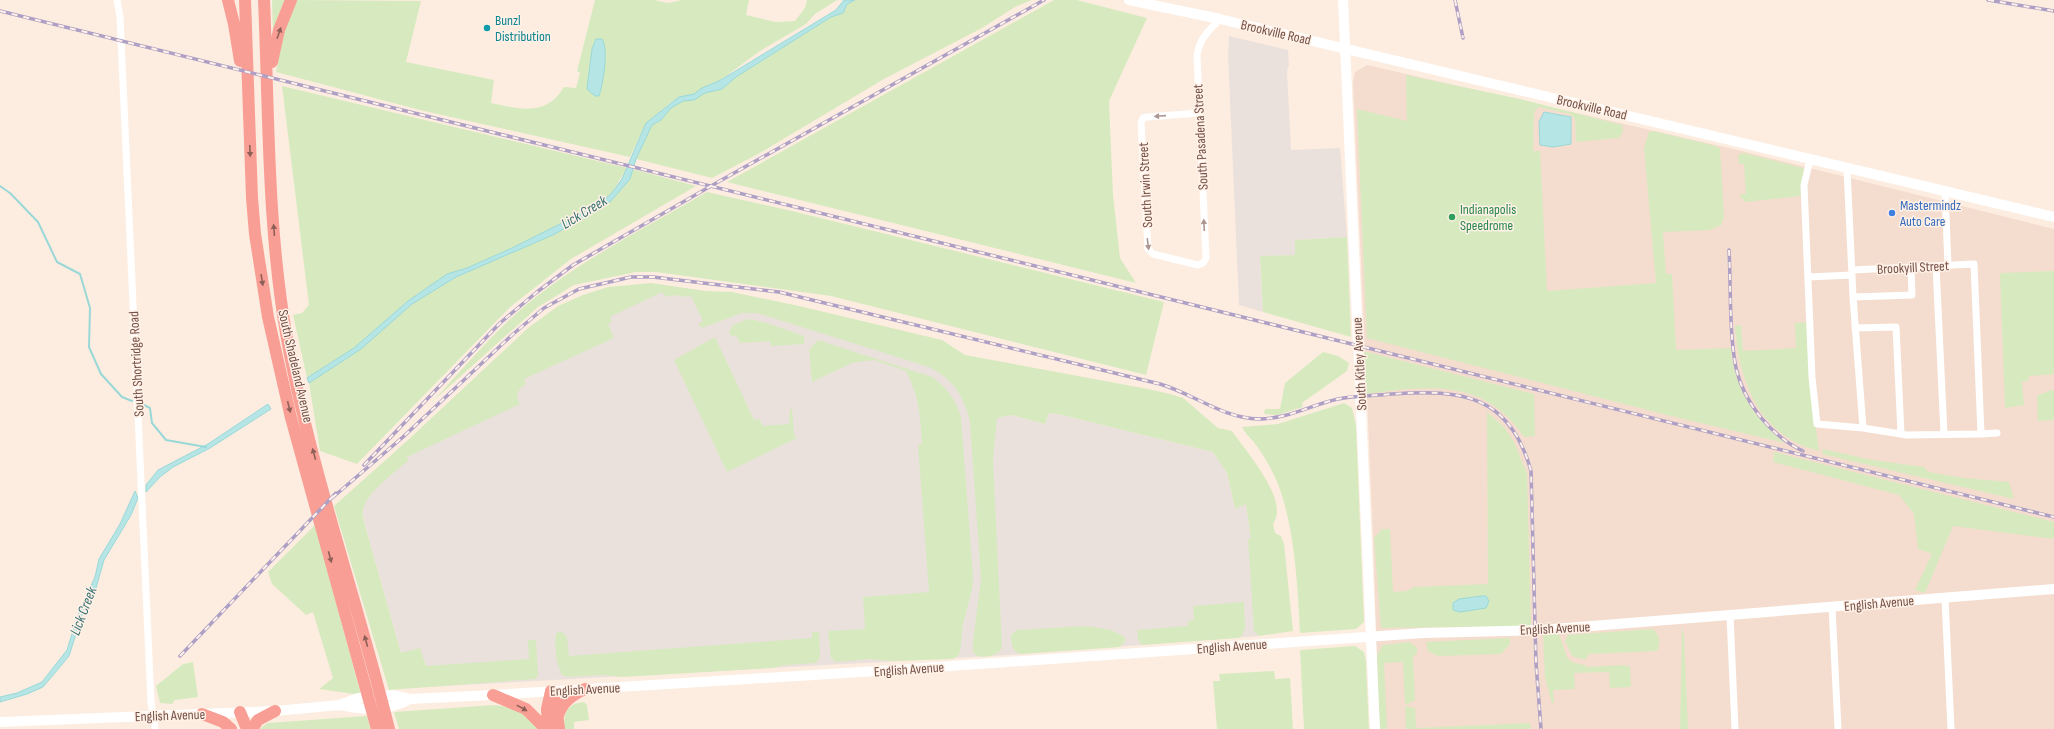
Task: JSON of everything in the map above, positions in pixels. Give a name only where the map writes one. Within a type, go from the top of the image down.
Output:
[{"type":"highway","points":[[228,0],[237,37],[249,121]]},
{"type":"highway","name":"South Shadeland Avenue","points":[[245,0],[253,211],[264,293],[281,376],[314,500],[364,680],[382,727]]},
{"type":"highway","name":"South Shadeland Avenue","points":[[264,0],[274,236],[284,322],[296,384],[328,508],[376,679],[382,727]]},
{"type":"highway","points":[[269,113],[272,59],[279,30],[291,0]]},
{"type":"highway","points":[[558,716],[560,710],[570,698],[585,689]]},
{"type":"highway","points":[[551,691],[558,716],[559,729]]},
{"type":"highway","points":[[547,729],[547,709],[551,691]]},
{"type":"highway","points":[[493,695],[526,709],[547,729]]},
{"type":"highway","points":[[252,729],[258,720],[275,710]]},
{"type":"highway","points":[[237,729],[236,723],[240,712]]},
{"type":"highway","points":[[240,712],[247,729]]},
{"type":"highway","points":[[202,714],[223,722],[231,729]]},
{"type":"street","name":"South Shortridge Road","points":[[117,0],[120,17],[154,729]]},
{"type":"street","name":"Brookville Road","points":[[1129,0],[1345,48],[1847,169],[2054,217]]},
{"type":"street","name":"South Kitley Avenue","points":[[1343,0],[1375,729]]},
{"type":"street","name":"South Pasadena Street","points":[[1203,263],[1206,258],[1197,50],[1204,36],[1220,19]]},
{"type":"street","name":"South Irwin Street","points":[[1199,113],[1146,117],[1143,118],[1142,123],[1148,249],[1155,255],[1198,265],[1203,263]]},
{"type":"street","points":[[1810,160],[1804,185],[1812,377],[1817,424],[1863,428],[1902,434],[1997,433]]},
{"type":"street","points":[[1847,169],[1853,297],[1863,428]]},
{"type":"street","points":[[1945,192],[1948,265]]},
{"type":"street","name":"Brookyill Street","points":[[1808,277],[1911,267],[1974,264],[1982,434]]},
{"type":"street","points":[[1936,266],[1944,434]]},
{"type":"street","points":[[1853,297],[1912,295],[1911,267]]},
{"type":"street","points":[[1855,328],[1896,327],[1902,434]]},
{"type":"street","name":"English Avenue","points":[[0,722],[202,714],[340,705],[360,709],[395,707],[410,699],[886,671],[1371,636],[1541,630],[2054,589]]},
{"type":"street","points":[[1945,598],[1951,729]]},
{"type":"street","points":[[1832,607],[1838,729]]},
{"type":"street","points":[[1730,615],[1735,729]]},
{"type":"shaded area","points":[[1229,36],[1288,50],[1289,65],[1287,71],[1291,150],[1340,148],[1347,237],[1295,240],[1296,255],[1260,257],[1263,312],[1239,305],[1228,55]]},
{"type":"shaded area","points":[[1367,65],[1742,151],[2054,229],[2054,729],[1379,729],[1373,535],[1353,82],[1355,72]]},
{"type":"shaded area","points":[[651,288],[739,305],[947,372],[997,418],[1011,415],[1045,424],[1049,413],[1062,415],[1213,452],[1227,473],[1235,509],[1246,504],[1251,539],[1259,636],[1010,655],[427,687],[401,653],[366,529],[360,500],[453,416]]},
{"type":"green space","points":[[272,0],[289,0],[273,34]]},
{"type":"green space","points":[[296,0],[421,1],[406,62],[494,80],[491,103],[512,107],[531,108],[540,107],[549,103],[557,97],[564,87],[576,88],[580,73],[577,71],[595,0],[655,0],[667,3],[682,0],[749,0],[746,15],[775,22],[795,21],[805,8],[807,0],[837,0],[815,14],[806,24],[760,51],[719,81],[702,88],[694,94],[679,97],[669,104],[646,123],[630,157],[420,110],[276,72],[282,38]]},
{"type":"green space","points":[[855,0],[1032,0],[1015,7],[982,28],[884,79],[760,153],[712,178],[636,159],[652,125],[661,120],[671,108],[683,101],[694,100],[705,93],[722,89],[736,77],[831,17],[843,13],[847,4]]},
{"type":"green space","points":[[1054,0],[1077,0],[1147,18],[1109,101],[1113,195],[1120,258],[1136,283],[727,182]]},
{"type":"green space","name":"Indianapolis Speedrome","points":[[1406,75],[1520,99],[1622,125],[1623,131],[1619,138],[1576,142],[1575,119],[1570,114],[1538,107],[1534,113],[1533,151],[1540,151],[1547,291],[1656,283],[1644,148],[1649,132],[1653,131],[1716,146],[1720,149],[1724,218],[1721,225],[1710,230],[1663,232],[1666,274],[1672,274],[1676,350],[1731,348],[1736,376],[1748,402],[1764,424],[1785,443],[1667,415],[1367,338],[1357,109],[1407,121]]},
{"type":"green space","points":[[282,86],[627,168],[611,194],[596,206],[512,248],[467,268],[447,274],[408,301],[354,348],[307,378],[293,315],[302,313],[309,305]]},
{"type":"green space","points":[[1744,153],[1803,168],[1804,171],[1801,196],[1745,202],[1740,196],[1740,194],[1746,194],[1744,164],[1739,164],[1738,155]]},
{"type":"green space","points":[[632,169],[696,186],[571,259],[509,308],[357,464],[320,451],[309,383],[361,349],[412,304],[456,277],[554,234],[587,216],[630,179]]},
{"type":"green space","points":[[707,192],[792,211],[1164,302],[1146,375],[831,296],[656,272],[636,272],[574,285],[538,307],[432,402],[493,336],[532,300],[595,256]]},
{"type":"green space","points":[[1347,237],[1351,337],[1263,312],[1260,256],[1295,255],[1295,240]]},
{"type":"green space","points":[[2054,271],[2054,374],[2029,376],[2028,381],[2022,382],[2024,405],[2005,408],[2000,273]]},
{"type":"green space","points":[[651,283],[706,291],[732,292],[799,306],[942,340],[965,355],[1148,389],[1183,398],[1218,428],[1232,431],[1267,481],[1276,502],[1277,512],[1273,524],[1275,533],[1281,536],[1284,544],[1293,631],[1259,636],[1254,631],[1248,539],[1251,539],[1246,504],[1235,509],[1227,473],[1213,452],[1062,415],[1049,413],[1045,424],[1011,415],[997,418],[993,460],[1002,647],[992,656],[977,656],[973,652],[973,641],[981,579],[970,422],[965,404],[951,383],[937,371],[929,367],[757,313],[742,313],[702,328],[698,324],[703,321],[691,296],[685,297],[673,295],[666,297],[662,292],[610,317],[612,322],[608,324],[614,338],[524,379],[526,384],[518,392],[518,401],[520,404],[407,457],[408,461],[382,483],[369,497],[363,510],[363,517],[401,653],[420,648],[426,666],[529,659],[528,640],[536,640],[538,676],[535,679],[389,690],[334,506],[408,440],[528,328],[558,306],[583,295],[608,287]]},
{"type":"green space","points":[[748,319],[764,322],[804,336],[804,344],[771,346],[770,341],[740,343],[736,335],[732,337],[729,332],[733,325]]},
{"type":"green space","points":[[1808,322],[1810,383],[1819,451],[1798,444],[1781,433],[1767,420],[1756,404],[1741,367],[1735,326],[1741,325],[1743,351],[1796,348],[1795,323]]},
{"type":"green space","points":[[715,337],[754,420],[759,419],[763,426],[789,424],[790,409],[792,409],[794,435],[797,438],[727,472],[674,360]]},
{"type":"green space","points":[[818,340],[932,377],[947,390],[959,411],[961,417],[973,577],[972,589],[963,625],[960,652],[958,656],[953,659],[893,661],[869,659],[836,662],[831,658],[828,631],[865,629],[863,597],[929,592],[918,445],[922,444],[921,424],[917,399],[911,381],[906,371],[874,360],[852,363],[812,382],[809,350]]},
{"type":"green space","points":[[1363,351],[1534,394],[1535,436],[1524,437],[1508,418],[1491,404],[1473,395],[1453,390],[1432,388],[1365,394]]},
{"type":"green space","points":[[1323,352],[1338,356],[1349,363],[1347,371],[1302,403],[1303,407],[1277,415],[1264,414],[1265,409],[1280,409],[1285,383]]},
{"type":"green space","points":[[2054,390],[2054,420],[2038,421],[2037,396]]},
{"type":"green space","points":[[1344,403],[1352,408],[1356,425],[1364,622],[1356,629],[1300,633],[1294,552],[1281,492],[1264,457],[1242,427],[1278,424]]},
{"type":"green space","points":[[1487,412],[1504,427],[1514,442],[1527,474],[1531,626],[1381,628],[1374,538],[1382,529],[1390,529],[1393,592],[1407,591],[1414,587],[1488,584]]},
{"type":"green space","points":[[1823,449],[1872,460],[1924,467],[1928,472],[1964,478],[2009,482],[2014,499],[1822,454]]},
{"type":"green space","points":[[1774,452],[2054,522],[2054,539],[1953,526],[1925,593],[1915,590],[1932,554],[1918,549],[1914,514],[1899,495],[1773,462]]},
{"type":"green space","points":[[315,525],[361,695],[319,689],[333,678],[313,612],[306,615],[272,584],[268,572]]},
{"type":"green space","points":[[1244,602],[1245,628],[1242,636],[1238,638],[1142,645],[1138,640],[1137,630],[1188,626],[1188,621],[1194,620],[1193,606]]},
{"type":"green space","points":[[1086,626],[1111,630],[1125,637],[1125,641],[1120,647],[1021,654],[1014,649],[1012,644],[1011,635],[1017,630]]},
{"type":"green space","points":[[1682,627],[1684,635],[1688,729],[1680,729]]},
{"type":"green space","points":[[1653,629],[1659,639],[1657,651],[1589,654],[1585,660],[1572,656],[1565,641],[1568,635]]},
{"type":"green space","points":[[562,632],[567,637],[569,656],[812,638],[812,632],[819,632],[820,658],[815,663],[786,665],[772,668],[623,677],[602,675],[568,677],[562,675],[556,654],[556,633]]},
{"type":"green space","points":[[1543,634],[1558,634],[1568,659],[1572,662],[1586,665],[1586,667],[1625,665],[1630,667],[1631,687],[1610,688],[1609,672],[1574,673],[1575,689],[1553,690],[1554,703],[1552,703],[1545,677]]},
{"type":"green space","points":[[1510,638],[1510,644],[1501,654],[1438,656],[1428,651],[1426,642]]},
{"type":"green space","points":[[1410,642],[1417,648],[1417,653],[1413,657],[1415,700],[1405,704],[1403,662],[1384,663],[1387,729],[1379,729],[1377,655],[1383,645]]},
{"type":"green space","points":[[1355,646],[1364,652],[1366,662],[1369,729],[1304,729],[1300,650]]},
{"type":"green space","points":[[193,662],[198,697],[175,700],[172,704],[160,703],[156,686],[183,664]]},
{"type":"green space","points":[[1274,671],[1275,679],[1290,678],[1293,729],[1217,729],[1213,681],[1220,681],[1219,674]]},
{"type":"green space","points":[[584,702],[587,705],[589,720],[574,722],[574,729],[564,729],[567,710],[573,705]]},
{"type":"green space","points":[[494,705],[509,707],[520,711],[540,729],[399,729],[394,712]]},
{"type":"green space","points":[[1405,706],[1415,708],[1416,728],[1530,723],[1531,729],[1406,729]]},
{"type":"green space","points":[[367,716],[371,729],[259,729],[268,723]]},
{"type":"water","name":"Lick Creek","points":[[844,0],[855,0],[847,4],[843,13],[831,17],[736,77],[722,89],[705,93],[694,100],[683,101],[671,108],[661,120],[652,125],[636,159],[630,179],[611,201],[555,234],[456,277],[412,304],[361,349],[309,383],[307,378],[354,348],[408,301],[447,274],[467,268],[512,248],[596,206],[611,194],[622,179],[646,123],[679,97],[694,94],[702,88],[719,81],[836,10]]},
{"type":"water","points":[[596,39],[602,39],[605,50],[604,75],[599,96],[595,96],[587,89],[592,49]]},
{"type":"water","points":[[1544,112],[1571,117],[1571,144],[1553,147],[1540,145],[1539,122]]},
{"type":"water","points":[[268,404],[271,409],[210,448],[173,467],[160,477],[146,492],[146,485],[158,470],[208,444]]},
{"type":"water","name":"Lick Creek","points":[[135,491],[138,498],[131,515],[104,560],[96,588],[83,612],[69,656],[43,687],[27,694],[0,702],[0,697],[17,693],[42,682],[67,650],[79,612],[95,577],[99,559],[120,524]]},
{"type":"water","points":[[1486,596],[1489,601],[1486,608],[1460,612],[1453,610],[1453,603],[1459,599]]},
{"type":"waterway","points":[[0,186],[10,193],[38,222],[57,262],[80,274],[90,308],[89,347],[101,374],[122,397],[132,401]]},
{"type":"waterway","points":[[142,404],[150,408],[152,423],[166,440],[206,447]]},
{"type":"railway","points":[[364,465],[500,323],[537,292],[573,265],[718,182],[1044,0]]},
{"type":"railway","points":[[1455,0],[1463,38]]},
{"type":"railway","points":[[1988,0],[2054,11]]},
{"type":"railway","points":[[0,11],[2054,517]]},
{"type":"railway","points":[[1729,250],[1732,340],[1736,368],[1740,381],[1745,394],[1760,417],[1780,437],[1803,451]]},
{"type":"railway","points":[[332,498],[403,437],[512,335],[544,308],[579,289],[631,277],[653,277],[779,292],[1160,384],[1220,410],[1246,418],[1259,419],[1279,417],[1338,399],[1351,397],[1417,393],[1440,393],[1461,396],[1480,402],[1496,412],[1510,426],[1522,446],[1531,471],[1536,663],[1541,729]]},
{"type":"railway","points":[[180,656],[336,493]]},
{"type":"place","name":"Bunzl Distribution","points":[[487,28]]},
{"type":"place","name":"Mastermindz Auto Care","points":[[1892,213]]},
{"type":"place","name":"Indianapolis Speedrome","points":[[1452,217]]}]
